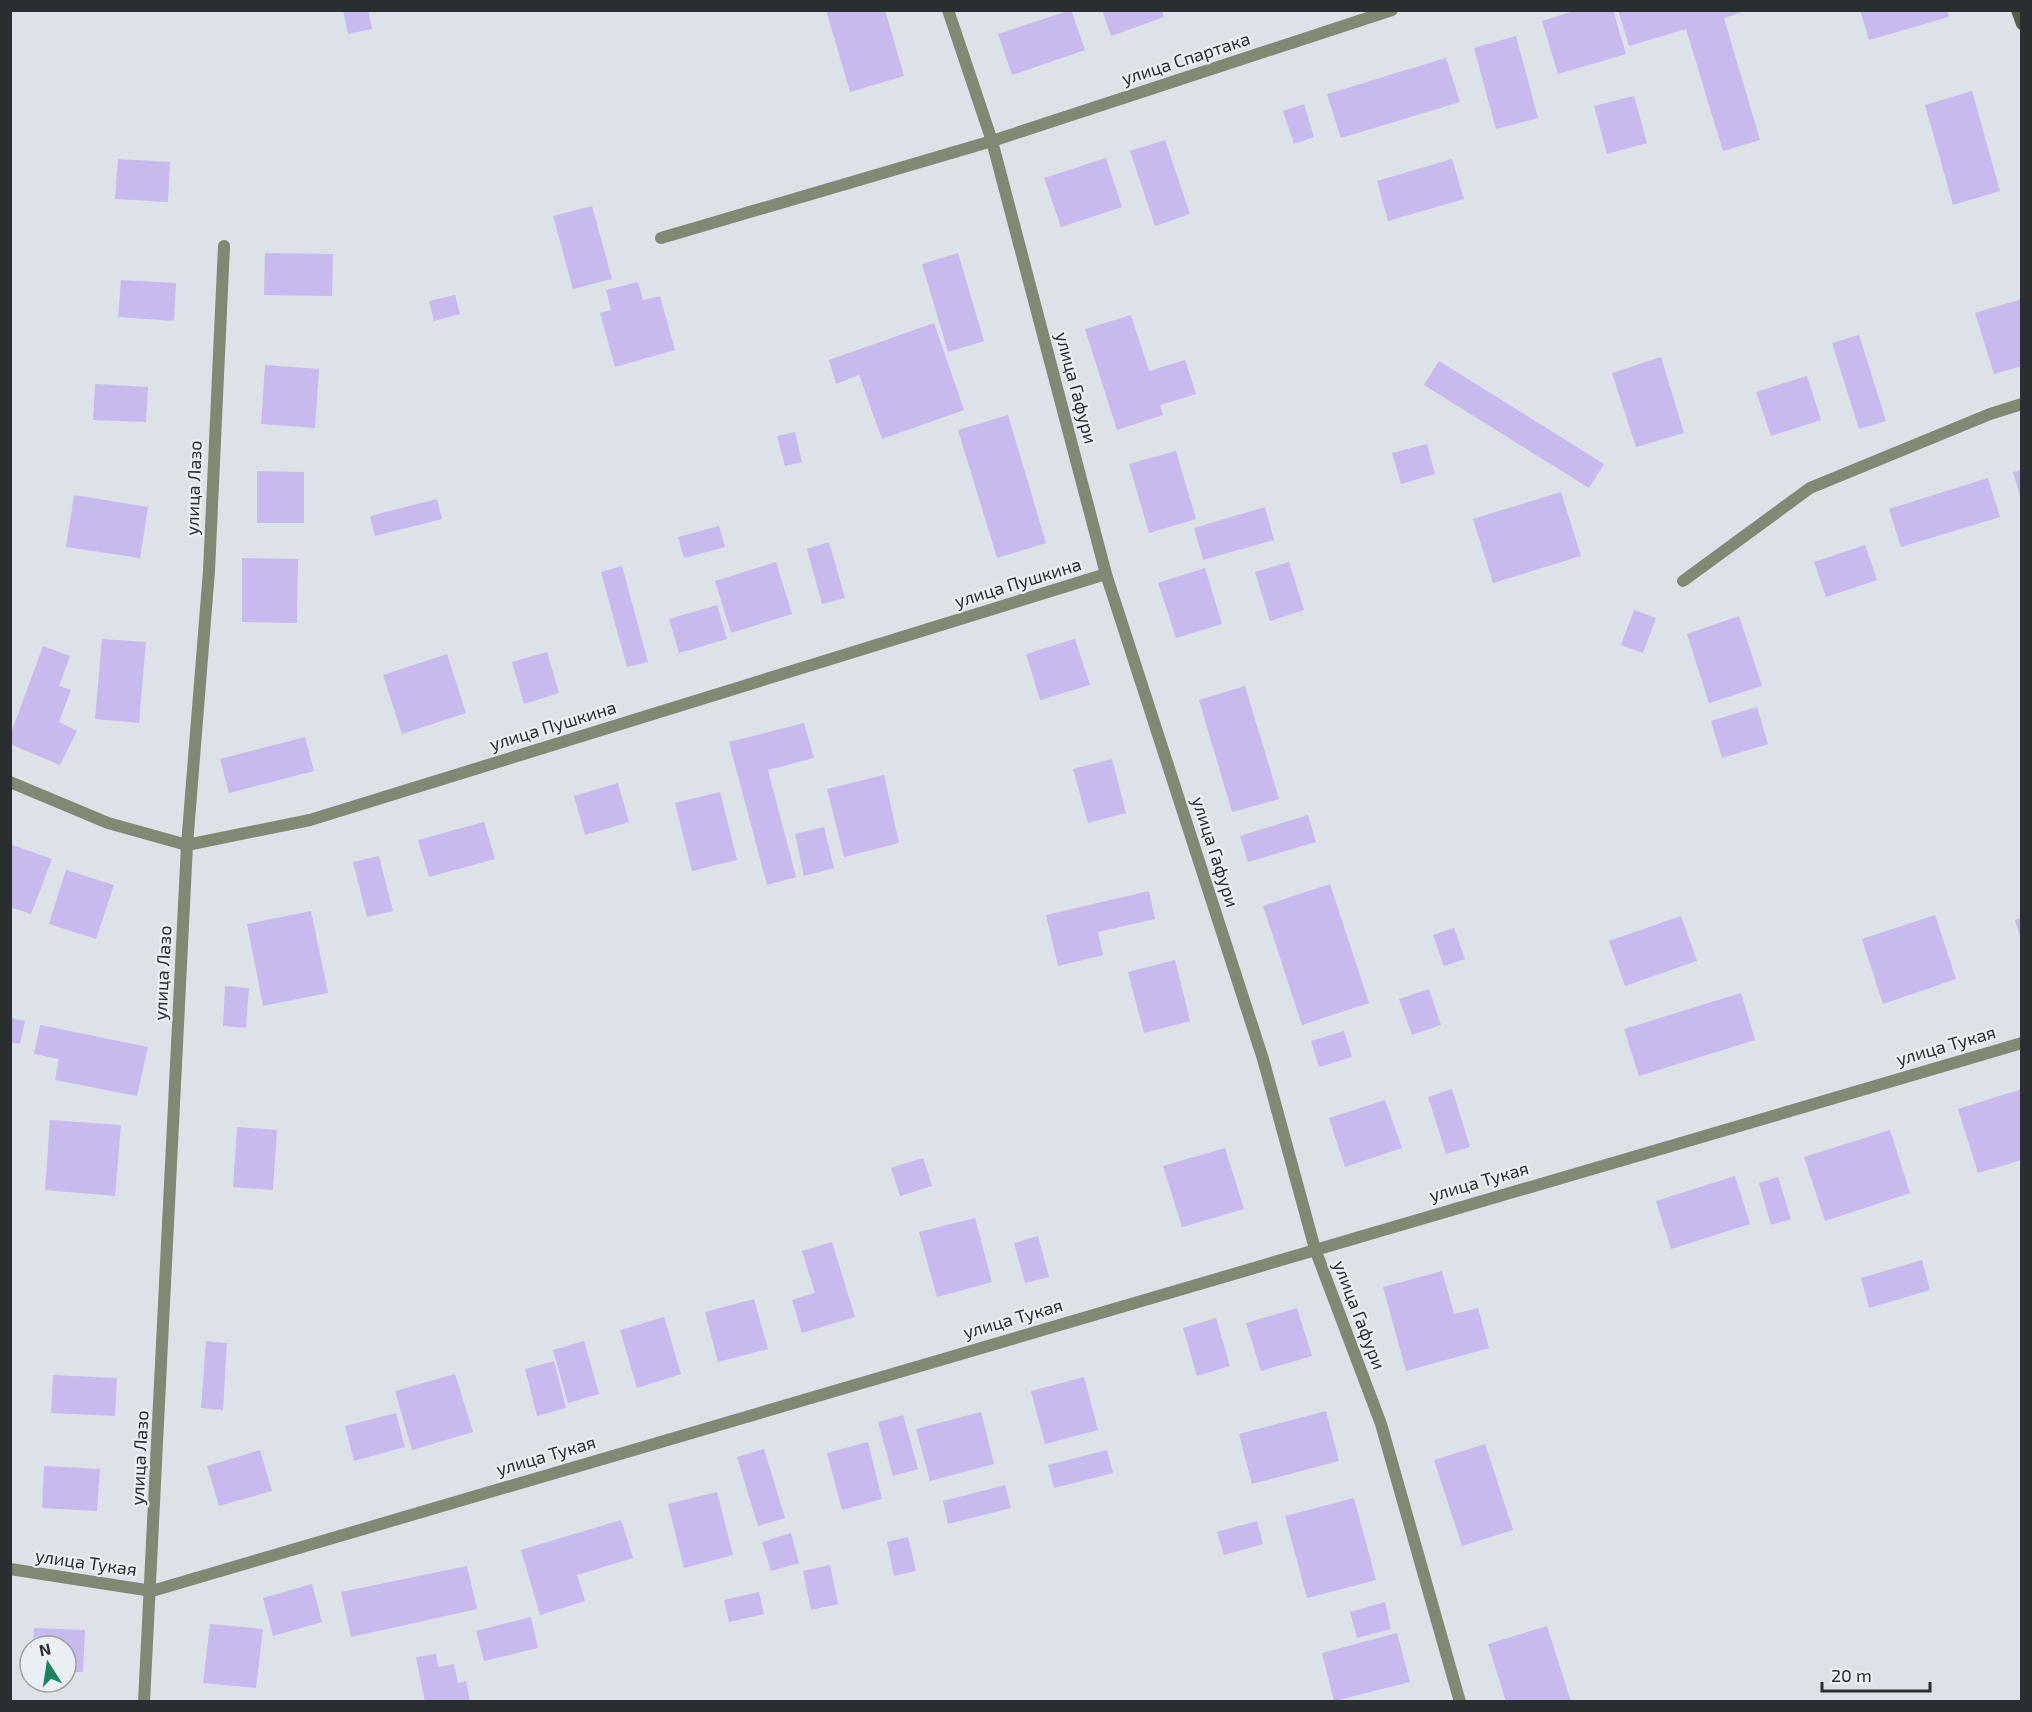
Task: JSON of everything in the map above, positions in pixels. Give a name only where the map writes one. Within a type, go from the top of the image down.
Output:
[{"type":"main road","points":[[2017,10],[2022,24]]},
{"type":"street","name":"улица Гафури","points":[[948,10],[992,141],[1106,574],[1263,1059],[1315,1249],[1382,1424],[1460,1701]]},
{"type":"street","name":"улица Спартака","points":[[661,237],[992,141],[1392,10]]},
{"type":"street","name":"улица Лазо","points":[[144,1701],[152,1591],[187,845],[209,571],[224,246]]},
{"type":"street","points":[[1683,581],[1810,488],[1990,414],[2022,404]]},
{"type":"street","name":"улица Пушкина","points":[[10,782],[108,823],[187,845],[310,820],[1106,574]]},
{"type":"street","name":"улица Тукая","points":[[10,1569],[152,1591],[2022,1043]]},
{"type":"building","points":[[343,10],[368,10],[372,29],[348,34]]},
{"type":"building","points":[[826,10],[885,10],[904,76],[850,92]]},
{"type":"building","points":[[1071,10],[1085,50],[1012,75],[998,34]]},
{"type":"building","points":[[1102,10],[1162,10],[1164,17],[1111,36]]},
{"type":"building","points":[[1577,10],[1613,10],[1626,54],[1558,74],[1542,21]]},
{"type":"building","points":[[1618,10],[1748,10],[1724,18],[1760,140],[1723,151],[1686,29],[1629,46]]},
{"type":"building","points":[[1860,10],[1947,10],[1949,17],[1869,40]]},
{"type":"building","points":[[1516,36],[1538,118],[1496,129],[1474,48]]},
{"type":"building","points":[[1446,58],[1460,102],[1341,138],[1327,94]]},
{"type":"building","points":[[1972,91],[2000,191],[1953,205],[1925,105]]},
{"type":"building","points":[[1634,96],[1647,143],[1607,154],[1594,106]]},
{"type":"building","points":[[1304,104],[1314,137],[1294,144],[1283,111]]},
{"type":"building","points":[[1165,140],[1190,214],[1155,226],[1130,151]]},
{"type":"building","points":[[1106,158],[1122,207],[1061,227],[1044,178]]},
{"type":"building","points":[[118,159],[170,162],[168,202],[115,199]]},
{"type":"building","points":[[1452,159],[1464,199],[1388,221],[1377,181]]},
{"type":"building","points":[[592,206],[612,279],[573,289],[553,216]]},
{"type":"building","points":[[265,253],[333,254],[332,296],[264,295]]},
{"type":"building","points":[[958,253],[984,341],[948,352],[922,264]]},
{"type":"building","points":[[121,280],[176,283],[174,321],[118,317]]},
{"type":"building","points":[[638,282],[643,300],[660,296],[675,350],[615,367],[600,313],[611,310],[606,290]]},
{"type":"building","points":[[455,295],[460,314],[434,321],[429,301]]},
{"type":"building","points":[[2022,299],[2022,366],[1994,374],[1975,313]]},
{"type":"building","points":[[1131,315],[1149,371],[1185,360],[1196,394],[1160,405],[1163,415],[1117,430],[1085,329]]},
{"type":"building","points":[[934,323],[964,410],[882,439],[859,375],[836,384],[829,360]]},
{"type":"building","points":[[1859,335],[1886,421],[1859,429],[1832,343]]},
{"type":"building","points":[[1661,357],[1684,433],[1636,447],[1612,373]]},
{"type":"building","points":[[1439,361],[1604,464],[1589,488],[1424,385]]},
{"type":"building","points":[[265,365],[319,369],[315,428],[261,424]]},
{"type":"building","points":[[1807,376],[1821,420],[1771,436],[1756,392]]},
{"type":"building","points":[[95,384],[148,387],[146,422],[93,420]]},
{"type":"building","points":[[1008,415],[1046,543],[997,558],[958,430]]},
{"type":"building","points":[[795,432],[802,462],[785,466],[777,436]]},
{"type":"building","points":[[1427,444],[1435,474],[1401,484],[1392,453]]},
{"type":"building","points":[[1176,451],[1196,519],[1149,533],[1129,464]]},
{"type":"building","points":[[2022,470],[2022,499],[2021,499],[2013,472]]},
{"type":"building","points":[[257,471],[304,472],[304,523],[257,523]]},
{"type":"building","points":[[1988,478],[2000,517],[1901,547],[1889,509]]},
{"type":"building","points":[[1561,492],[1581,556],[1493,583],[1473,519]]},
{"type":"building","points":[[74,495],[148,507],[140,558],[66,547]]},
{"type":"building","points":[[437,499],[442,519],[375,536],[370,516]]},
{"type":"building","points":[[1265,507],[1274,540],[1203,560],[1194,528]]},
{"type":"building","points":[[719,526],[725,547],[684,558],[678,537]]},
{"type":"building","points":[[829,542],[845,598],[822,604],[807,549]]},
{"type":"building","points":[[1865,545],[1877,580],[1826,597],[1814,562]]},
{"type":"building","points":[[242,558],[298,559],[297,623],[242,622]]},
{"type":"building","points":[[776,562],[792,614],[731,633],[715,581]]},
{"type":"building","points":[[1289,562],[1304,610],[1270,621],[1255,572]]},
{"type":"building","points":[[622,566],[648,662],[627,667],[601,572]]},
{"type":"building","points":[[1205,568],[1222,624],[1176,638],[1158,583]]},
{"type":"building","points":[[717,605],[727,639],[679,653],[669,619]]},
{"type":"building","points":[[1634,610],[1656,618],[1643,653],[1621,645]]},
{"type":"building","points":[[1739,616],[1762,686],[1709,703],[1687,634]]},
{"type":"building","points":[[102,639],[146,642],[139,723],[95,719]]},
{"type":"building","points":[[1075,639],[1090,685],[1040,700],[1026,654]]},
{"type":"building","points":[[43,646],[70,656],[59,686],[71,690],[59,722],[77,731],[60,765],[10,744],[10,736]]},
{"type":"building","points":[[547,652],[559,693],[524,704],[512,662]]},
{"type":"building","points":[[447,654],[466,713],[402,734],[383,675]]},
{"type":"building","points":[[1245,686],[1279,799],[1232,812],[1199,700]]},
{"type":"building","points":[[1757,707],[1768,744],[1722,758],[1711,721]]},
{"type":"building","points":[[804,723],[814,758],[768,770],[796,877],[767,885],[729,742]]},
{"type":"building","points":[[305,737],[314,771],[229,793],[220,759]]},
{"type":"building","points":[[1112,759],[1126,813],[1088,823],[1073,769]]},
{"type":"building","points":[[884,775],[899,843],[844,857],[827,789]]},
{"type":"building","points":[[618,783],[629,822],[585,835],[574,796]]},
{"type":"building","points":[[720,792],[737,860],[692,871],[675,803]]},
{"type":"building","points":[[1308,815],[1316,842],[1248,862],[1240,836]]},
{"type":"building","points":[[484,822],[495,859],[429,877],[418,840]]},
{"type":"building","points":[[824,827],[834,868],[804,876],[795,834]]},
{"type":"building","points":[[10,844],[52,859],[31,914],[10,907]]},
{"type":"building","points":[[379,856],[393,911],[367,917],[353,862]]},
{"type":"building","points":[[66,870],[114,885],[96,939],[49,924]]},
{"type":"building","points":[[1330,884],[1369,1003],[1302,1025],[1263,906]]},
{"type":"building","points":[[1149,891],[1155,919],[1098,932],[1103,955],[1058,966],[1046,915]]},
{"type":"building","points":[[311,911],[328,993],[263,1006],[247,924]]},
{"type":"building","points":[[1935,915],[1956,979],[1883,1004],[1862,939]]},
{"type":"building","points":[[1681,916],[1697,961],[1625,986],[1609,941]]},
{"type":"building","points":[[2022,918],[2022,939],[2021,939],[2015,920]]},
{"type":"building","points":[[1454,928],[1465,959],[1444,966],[1433,935]]},
{"type":"building","points":[[1175,960],[1190,1021],[1144,1033],[1128,972]]},
{"type":"building","points":[[225,986],[249,988],[246,1028],[223,1026]]},
{"type":"building","points":[[1429,989],[1441,1025],[1412,1035],[1399,999]]},
{"type":"building","points":[[1741,993],[1755,1040],[1639,1076],[1624,1029]]},
{"type":"building","points":[[10,1018],[25,1021],[20,1044],[10,1042]]},
{"type":"building","points":[[40,1025],[148,1047],[137,1096],[55,1080],[59,1059],[34,1054]]},
{"type":"building","points":[[1344,1031],[1352,1057],[1319,1067],[1311,1041]]},
{"type":"building","points":[[1452,1089],[1470,1147],[1446,1154],[1428,1097]]},
{"type":"building","points":[[2022,1089],[2022,1160],[1978,1173],[1958,1109]]},
{"type":"building","points":[[1385,1100],[1402,1148],[1345,1167],[1329,1118]]},
{"type":"building","points":[[50,1120],[121,1125],[115,1196],[45,1190]]},
{"type":"building","points":[[237,1127],[277,1130],[273,1190],[233,1187]]},
{"type":"building","points":[[1890,1130],[1910,1193],[1825,1221],[1804,1157]]},
{"type":"building","points":[[1225,1148],[1244,1209],[1182,1227],[1163,1166]]},
{"type":"building","points":[[923,1158],[932,1186],[900,1196],[891,1168]]},
{"type":"building","points":[[1735,1176],[1750,1224],[1671,1249],[1656,1201]]},
{"type":"building","points":[[1778,1177],[1791,1219],[1771,1225],[1759,1183]]},
{"type":"building","points":[[975,1218],[992,1282],[937,1297],[919,1232]]},
{"type":"building","points":[[1038,1236],[1049,1277],[1025,1283],[1014,1243]]},
{"type":"building","points":[[832,1242],[855,1317],[802,1333],[792,1300],[815,1293],[802,1251]]},
{"type":"building","points":[[1922,1260],[1930,1290],[1869,1308],[1861,1278]]},
{"type":"building","points":[[1442,1271],[1454,1314],[1478,1308],[1489,1348],[1406,1371],[1383,1287]]},
{"type":"building","points":[[754,1299],[768,1349],[718,1362],[705,1312]]},
{"type":"building","points":[[1297,1308],[1312,1356],[1261,1371],[1246,1323]]},
{"type":"building","points":[[664,1317],[681,1374],[637,1388],[620,1330]]},
{"type":"building","points":[[1216,1318],[1230,1366],[1197,1376],[1183,1328]]},
{"type":"building","points":[[206,1341],[227,1343],[223,1410],[201,1408]]},
{"type":"building","points":[[584,1341],[599,1394],[568,1403],[553,1350]]},
{"type":"building","points":[[554,1361],[566,1408],[537,1416],[525,1369]]},
{"type":"building","points":[[455,1374],[473,1432],[412,1450],[395,1391]]},
{"type":"building","points":[[53,1375],[117,1378],[115,1416],[51,1413]]},
{"type":"building","points":[[1084,1377],[1098,1430],[1045,1444],[1031,1391]]},
{"type":"building","points":[[1326,1411],[1339,1461],[1252,1484],[1239,1434]]},
{"type":"building","points":[[981,1412],[994,1464],[930,1481],[916,1429]]},
{"type":"building","points":[[396,1413],[405,1447],[354,1461],[345,1426]]},
{"type":"building","points":[[903,1415],[918,1469],[893,1476],[878,1422]]},
{"type":"building","points":[[868,1442],[882,1499],[842,1510],[827,1453]]},
{"type":"building","points":[[1485,1444],[1513,1530],[1462,1546],[1434,1460]]},
{"type":"building","points":[[764,1449],[785,1518],[758,1526],[737,1457]]},
{"type":"building","points":[[260,1450],[272,1491],[219,1506],[207,1466]]},
{"type":"building","points":[[1107,1450],[1113,1473],[1054,1488],[1048,1465]]},
{"type":"building","points":[[44,1466],[100,1469],[97,1511],[42,1508]]},
{"type":"building","points":[[1005,1485],[1011,1508],[948,1524],[943,1501]]},
{"type":"building","points":[[717,1492],[733,1555],[684,1568],[668,1504]]},
{"type":"building","points":[[1354,1498],[1376,1580],[1307,1598],[1285,1516]]},
{"type":"building","points":[[621,1520],[633,1558],[577,1575],[585,1601],[540,1615],[521,1550]]},
{"type":"building","points":[[1257,1521],[1263,1544],[1224,1555],[1217,1532]]},
{"type":"building","points":[[791,1533],[799,1563],[771,1571],[762,1542]]},
{"type":"building","points":[[908,1537],[916,1571],[894,1576],[887,1542]]},
{"type":"building","points":[[830,1565],[838,1604],[811,1610],[803,1571]]},
{"type":"building","points":[[467,1566],[477,1609],[351,1637],[341,1592]]},
{"type":"building","points":[[312,1584],[322,1622],[273,1636],[263,1598]]},
{"type":"building","points":[[759,1592],[764,1614],[729,1622],[724,1600]]},
{"type":"building","points":[[1385,1602],[1391,1629],[1357,1638],[1350,1612]]},
{"type":"building","points":[[531,1617],[538,1648],[484,1661],[476,1631]]},
{"type":"building","points":[[210,1624],[263,1629],[256,1688],[203,1683]]},
{"type":"building","points":[[1547,1626],[1571,1702],[1506,1702],[1488,1644]]},
{"type":"building","points":[[34,1628],[85,1630],[83,1672],[78,1672],[78,1634],[34,1634]]},
{"type":"building","points":[[1397,1633],[1410,1682],[1334,1701],[1322,1653]]},
{"type":"building","points":[[436,1654],[438,1667],[454,1664],[458,1683],[466,1681],[470,1702],[425,1702],[416,1657]]}]
